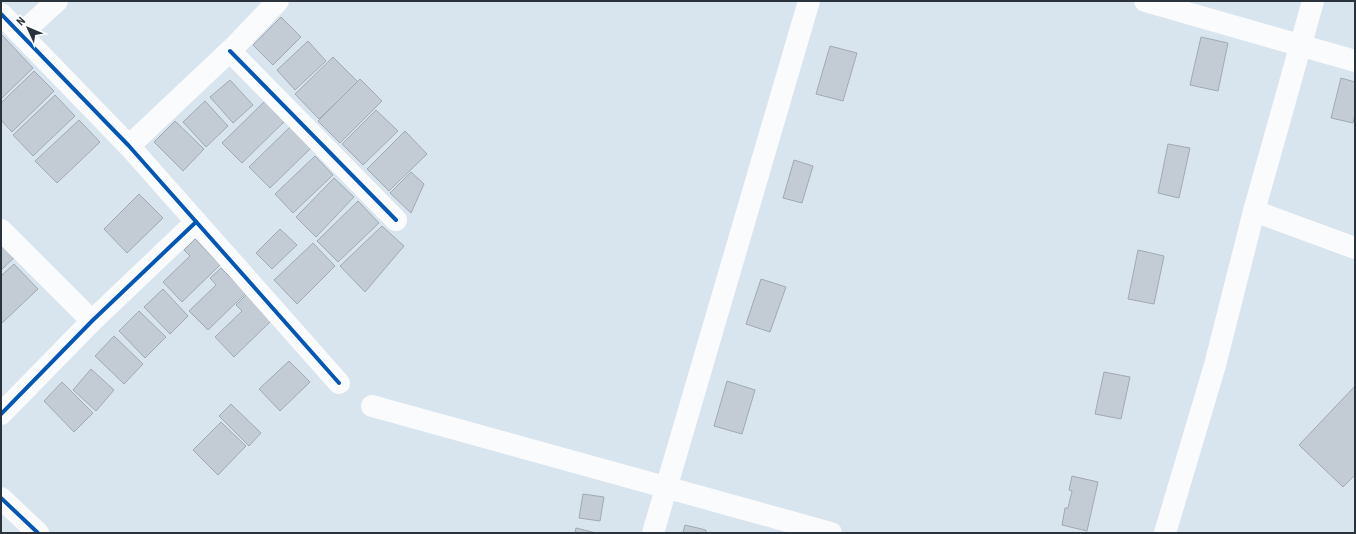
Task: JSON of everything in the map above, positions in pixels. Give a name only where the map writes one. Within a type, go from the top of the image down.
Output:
[{"type":"street","points":[[21,34],[56,1]]},
{"type":"street","points":[[129,146],[230,50],[278,1]]},
{"type":"street","points":[[653,533],[809,1]]},
{"type":"street","points":[[1145,1],[1300,44],[1355,61]]},
{"type":"street","points":[[1165,533],[1215,365],[1254,211],[1313,1]]},
{"type":"street","points":[[1,14],[129,146],[339,383]]},
{"type":"street","points":[[230,50],[396,220]]},
{"type":"street","points":[[1254,211],[1355,248]]},
{"type":"street","points":[[1,414],[92,321],[196,222]]},
{"type":"street","points":[[1,230],[92,321]]},
{"type":"street","points":[[372,406],[831,533]]},
{"type":"street","points":[[1,498],[38,533]]},
{"type":"building","points":[[281,17],[301,37],[273,65],[253,45]]},
{"type":"building","points":[[1,34],[33,68],[1,99]]},
{"type":"building","points":[[1201,37],[1228,43],[1218,91],[1190,85]]},
{"type":"building","points":[[308,41],[326,61],[295,90],[277,70]]},
{"type":"building","points":[[830,46],[857,53],[843,101],[816,94]]},
{"type":"building","points":[[333,57],[358,82],[319,119],[295,94]]},
{"type":"building","points":[[34,71],[54,91],[12,132],[1,120],[1,103]]},
{"type":"building","points":[[1341,78],[1355,82],[1355,114],[1353,123],[1331,118]]},
{"type":"building","points":[[360,79],[382,101],[340,143],[318,121]]},
{"type":"building","points":[[230,80],[253,105],[233,123],[210,97]]},
{"type":"building","points":[[55,95],[75,116],[33,156],[13,135]]},
{"type":"building","points":[[266,100],[286,120],[242,163],[222,143]]},
{"type":"building","points":[[205,101],[228,126],[206,147],[183,122]]},
{"type":"building","points":[[376,110],[398,131],[363,165],[342,144]]},
{"type":"building","points":[[79,120],[100,142],[57,183],[35,161]]},
{"type":"building","points":[[175,121],[204,149],[183,171],[154,142]]},
{"type":"building","points":[[290,127],[311,148],[270,188],[249,167]]},
{"type":"building","points":[[405,131],[427,154],[389,191],[367,169]]},
{"type":"building","points":[[1168,144],[1190,148],[1179,198],[1158,193]]},
{"type":"building","points":[[315,156],[333,175],[293,213],[275,194]]},
{"type":"building","points":[[794,160],[813,166],[802,203],[783,198]]},
{"type":"building","points":[[411,172],[424,184],[411,213],[390,193]]},
{"type":"building","points":[[334,178],[354,197],[316,237],[296,217]]},
{"type":"building","points":[[139,194],[163,218],[127,253],[104,229]]},
{"type":"building","points":[[358,201],[379,223],[338,262],[317,241]]},
{"type":"building","points":[[382,226],[404,246],[365,292],[340,266]]},
{"type":"building","points":[[280,229],[297,245],[272,269],[256,253]]},
{"type":"building","points":[[1,238],[17,255],[1,270]]},
{"type":"building","points":[[195,239],[220,265],[182,302],[163,282],[190,256],[184,250]]},
{"type":"building","points":[[313,243],[335,266],[297,304],[274,280]]},
{"type":"building","points":[[1138,250],[1164,256],[1154,304],[1128,299]]},
{"type":"building","points":[[14,264],[38,289],[1,324],[1,276]]},
{"type":"building","points":[[221,268],[246,293],[208,330],[189,311],[216,285],[210,278]]},
{"type":"building","points":[[761,279],[786,287],[770,332],[746,324]]},
{"type":"building","points":[[163,289],[188,316],[170,334],[144,307]]},
{"type":"building","points":[[247,294],[272,320],[234,357],[215,337],[242,311],[236,305]]},
{"type":"building","points":[[139,311],[166,337],[145,358],[119,331]]},
{"type":"building","points":[[114,336],[143,364],[124,384],[95,356]]},
{"type":"building","points":[[289,361],[310,382],[280,411],[259,389]]},
{"type":"building","points":[[91,369],[114,390],[96,411],[73,390]]},
{"type":"building","points":[[1104,372],[1130,377],[1121,419],[1095,414]]},
{"type":"building","points":[[727,381],[755,390],[742,434],[714,426]]},
{"type":"building","points":[[62,382],[93,413],[74,432],[44,401]]},
{"type":"building","points":[[1355,386],[1355,475],[1343,487],[1299,445]]},
{"type":"building","points":[[231,404],[261,433],[249,446],[219,416]]},
{"type":"building","points":[[221,422],[246,446],[218,475],[193,450]]},
{"type":"building","points":[[1072,476],[1098,482],[1087,531],[1062,525],[1065,508],[1068,508],[1072,491],[1069,490]]},
{"type":"building","points":[[583,494],[604,497],[600,521],[579,518]]},
{"type":"building","points":[[685,525],[706,530],[706,533],[683,533]]},
{"type":"building","points":[[576,528],[596,533],[575,533]]},
{"type":"cycle path","points":[[1,14],[129,146],[339,383]]},
{"type":"cycle path","points":[[230,51],[396,220]]},
{"type":"cycle path","points":[[1,414],[92,321],[196,222]]},
{"type":"cycle path","points":[[1,498],[38,533]]}]
